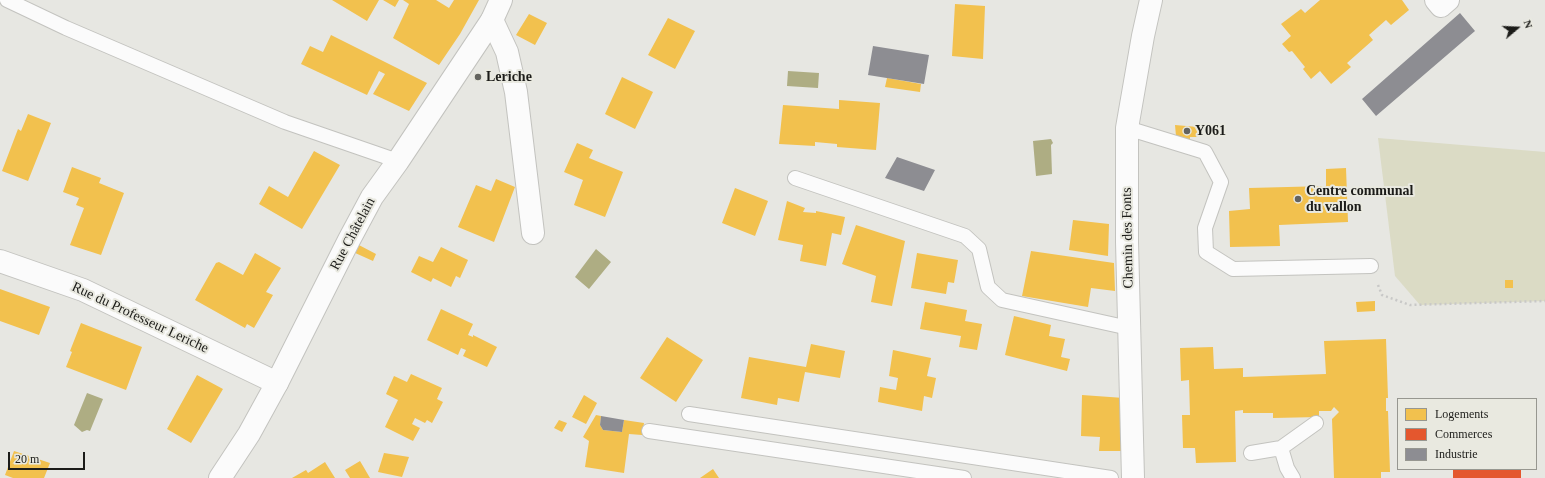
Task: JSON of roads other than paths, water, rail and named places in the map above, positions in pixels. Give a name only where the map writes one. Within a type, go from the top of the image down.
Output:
[{"type":"street","name":"Rue Châtelain","points":[[220,478],[249,434],[277,383],[372,197],[398,161],[492,20],[501,0]]},
{"type":"street","name":"Chemin des Fonts","points":[[1133,478],[1127,242],[1127,128],[1142,36],[1151,0]]},
{"type":"street","points":[[1436,0],[1441,6],[1448,0]]},
{"type":"street","points":[[492,20],[507,52],[516,92],[532,233]]},
{"type":"street","name":"Rue du Professeur Leriche","points":[[0,261],[83,290],[277,383]]},
{"type":"lane","points":[[7,0],[66,28],[285,122],[398,161]]},
{"type":"lane","points":[[1127,128],[1206,152],[1221,182],[1205,228],[1206,252],[1233,269],[1371,266]]},
{"type":"lane","points":[[795,178],[965,236],[979,248],[988,287],[1002,300],[1130,328]]},
{"type":"lane","points":[[689,414],[1111,478]]},
{"type":"lane","points":[[1251,453],[1281,448],[1316,423]]},
{"type":"lane","points":[[649,431],[964,478]]},
{"type":"lane","points":[[1281,448],[1287,468],[1293,478]]},
{"type":"place","name":"Leriche","points":[[478,77]]},
{"type":"place","name":"Y061","points":[[1187,131]]},
{"type":"place","name":"Centre communal du vallon","points":[[1298,199]]}]
